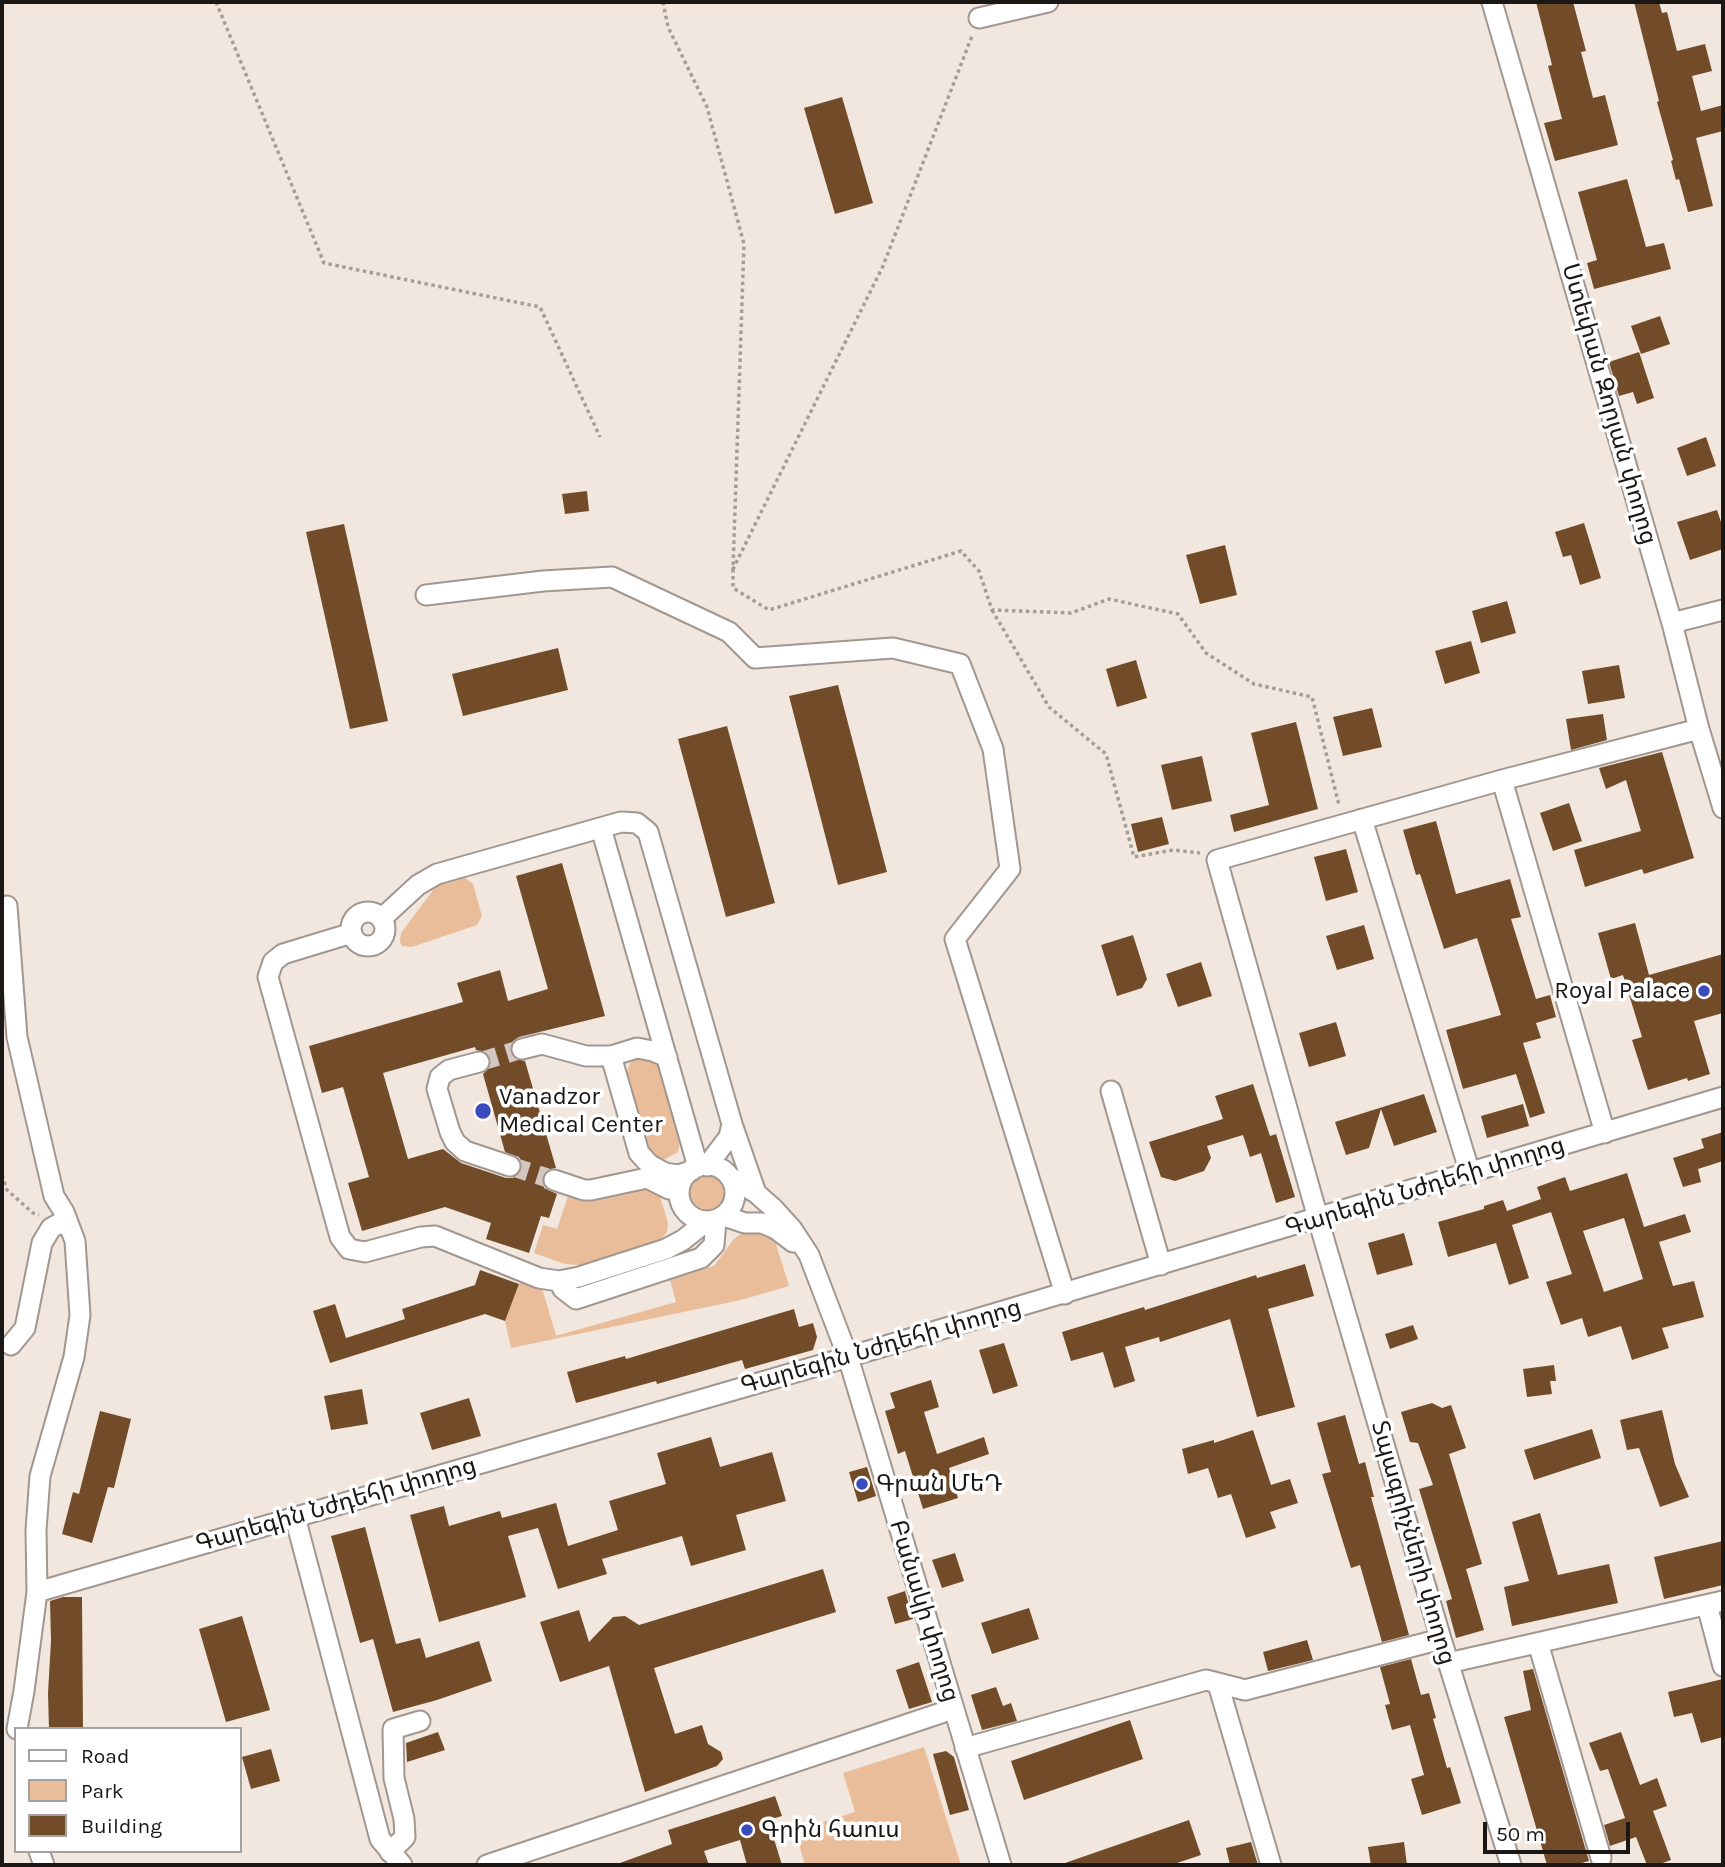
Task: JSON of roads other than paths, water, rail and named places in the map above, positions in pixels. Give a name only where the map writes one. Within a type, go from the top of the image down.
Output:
[{"type":"street","points":[[979,18],[1048,2]]},
{"type":"street","name":"Ստեփան Զորյան փողոց","points":[[1492,2],[1672,622],[1699,729],[1723,808]]},
{"type":"street","points":[[426,595],[543,581],[612,577],[729,632],[755,658],[893,648],[960,664],[993,749],[1010,869],[955,939],[1065,1294]]},
{"type":"street","points":[[1672,622],[1723,610]]},
{"type":"street","points":[[1470,1173],[1353,822],[1699,729]]},
{"type":"street","points":[[1502,780],[1605,1133]]},
{"type":"street","points":[[730,1177],[735,1193],[730,1210],[683,1240],[579,1277],[559,1281],[539,1278],[435,1236],[421,1237],[365,1252],[349,1249],[340,1237],[268,977],[273,962],[283,954],[352,933],[354,920],[358,915],[370,912],[381,919],[418,885],[437,874],[621,822],[637,823],[648,832],[732,1124],[756,1193]]},
{"type":"street","name":"Տպագրիչների փողոց","points":[[1353,822],[1219,864],[1318,1219],[1448,1663],[1511,1865]]},
{"type":"street","points":[[601,828],[699,1168]]},
{"type":"street","points":[[7,906],[17,1037],[54,1196],[65,1225],[75,1241],[80,1315],[75,1357],[40,1476],[36,1530],[37,1592],[17,1727]]},
{"type":"street","points":[[522,1049],[542,1044],[586,1056],[611,1056],[636,1048],[649,1037],[656,1022]]},
{"type":"street","points":[[636,1048],[667,1057]]},
{"type":"street","points":[[611,1056],[639,1153],[650,1165],[665,1173],[678,1175],[699,1168],[723,1171],[756,1193]]},
{"type":"street","points":[[479,1062],[449,1070],[440,1077],[438,1089],[450,1132],[455,1142],[465,1151],[510,1166]]},
{"type":"street","points":[[1111,1091],[1161,1265]]},
{"type":"street","name":"Գարեգին Նժդեհի փողոց","points":[[37,1592],[1065,1294],[1723,1097]]},
{"type":"street","points":[[681,1202],[681,1185],[729,1137],[732,1124]]},
{"type":"street","points":[[554,1180],[591,1191],[647,1178],[671,1190],[691,1216],[762,1223],[776,1229],[809,1255]]},
{"type":"street","name":"Բանակի փողոց","points":[[756,1193],[792,1229],[809,1255],[848,1357],[1000,1865]]},
{"type":"street","points":[[11,1345],[25,1328],[42,1244],[51,1228],[65,1225]]},
{"type":"street","points":[[295,1517],[380,1839],[396,1858],[405,1837],[404,1819],[394,1778],[393,1729],[420,1721]]},
{"type":"street","points":[[1448,1663],[1715,1603],[1723,1666]]},
{"type":"street","points":[[965,1748],[1206,1679],[1245,1690],[1441,1639]]},
{"type":"street","points":[[1538,1643],[1601,1858]]},
{"type":"street","points":[[1218,1684],[1271,1865]]},
{"type":"street","points":[[486,1865],[953,1709]]},
{"type":"tunnel","points":[[479,1062],[522,1049]]},
{"type":"tunnel","points":[[510,1166],[554,1180]]},
{"type":"place","name":"Royal Palace","points":[[1704,991]]},
{"type":"place","name":"Vanadzor Medical Center","points":[[483,1111]]},
{"type":"place","name":"Գրան ՄեԴ","points":[[862,1484]]},
{"type":"place","name":"Գրին հաուս","points":[[747,1830]]}]
